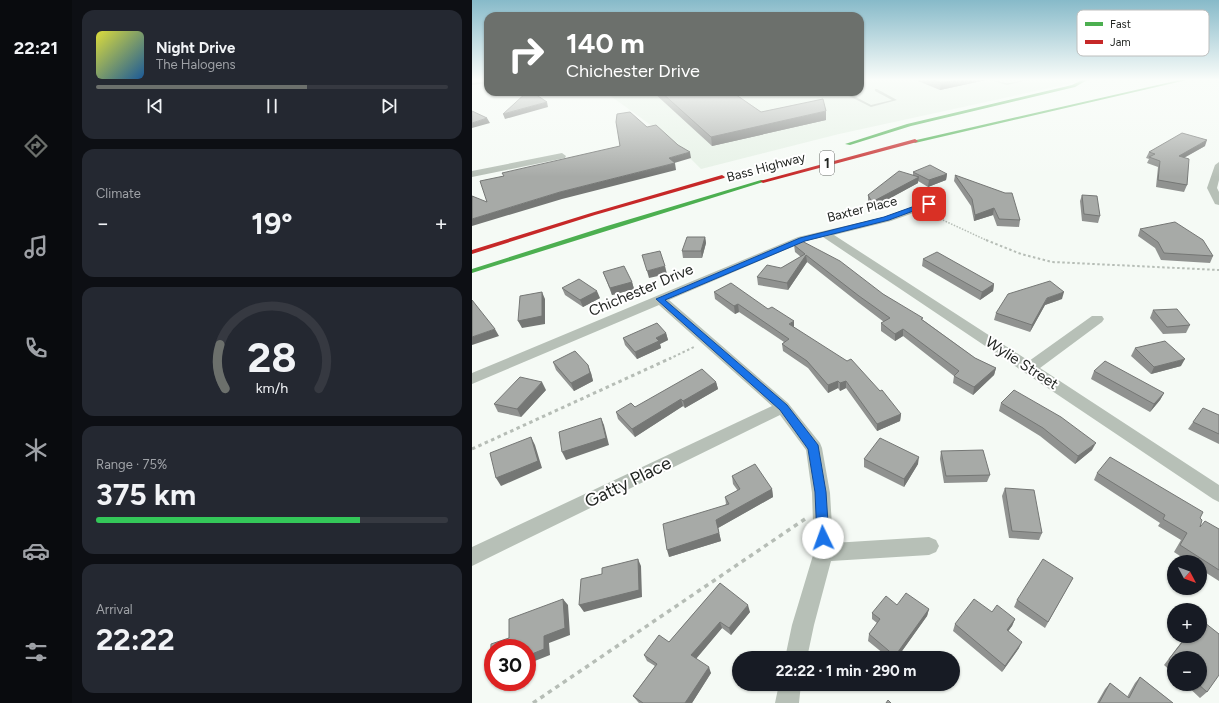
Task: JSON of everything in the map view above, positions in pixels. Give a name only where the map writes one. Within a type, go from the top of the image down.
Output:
[{"type":"highway","name":"1","points":[[964,112],[909,125],[841,146],[998,112]]},
{"type":"highway","name":"Bass Highway","points":[[472,271],[573,238],[728,191],[842,159],[1047,112]]},
{"type":"highway","name":"Bass Highway","points":[[472,252],[593,214],[731,174]]},
{"type":"street","points":[[472,174],[562,156]]},
{"type":"street","points":[[1219,165],[1212,188],[1219,202]]},
{"type":"street","name":"Baxter Place","points":[[824,233],[887,219],[929,204]]},
{"type":"street","name":"Chichester Drive","points":[[472,379],[802,239],[824,233]]},
{"type":"street","name":"Wylie Street","points":[[824,233],[1219,494]]},
{"type":"street","points":[[660,299],[783,407],[814,448],[822,508],[824,552],[802,625],[797,651]]},
{"type":"street","points":[[1030,368],[1097,319]]},
{"type":"street","name":"Gatty Place","points":[[472,557],[783,407]]},
{"type":"street","points":[[824,552],[929,546]]},
{"type":"street","points":[[787,703],[789,691]]},
{"type":"path","points":[[917,208],[1004,250],[1030,258],[1052,262],[1219,270]]},
{"type":"path","points":[[472,449],[708,341]]},
{"type":"path","points":[[533,703],[822,508]]},
{"type":"shaded area","points":[[632,112],[941,112],[839,134],[701,169],[673,141]]},
{"type":"building","points":[[472,112],[487,118],[472,123]]},
{"type":"building","points":[[630,112],[647,127],[656,125],[678,145],[690,152],[669,158],[675,163],[560,192],[472,219],[472,196],[487,202],[480,181],[504,176],[502,173],[620,146],[616,122],[617,114]]},
{"type":"building","points":[[683,112],[822,112],[711,137]]},
{"type":"building","points":[[1182,133],[1207,140],[1179,156],[1189,159],[1187,185],[1158,180],[1160,161],[1149,157],[1155,154],[1149,152]]},
{"type":"building","points":[[930,165],[947,174],[929,180],[913,172]]},
{"type":"building","points":[[899,171],[919,177],[872,202],[868,195]]},
{"type":"building","points":[[955,175],[1005,193],[1012,193],[1020,220],[999,219],[994,208],[975,215],[972,199]]},
{"type":"building","points":[[1082,195],[1097,196],[1100,216],[1084,214]]},
{"type":"building","points":[[1175,222],[1203,240],[1213,256],[1164,253],[1158,242],[1140,229]]},
{"type":"building","points":[[687,237],[705,237],[701,251],[682,251]]},
{"type":"building","points":[[798,239],[840,261],[883,294],[923,318],[921,319],[975,358],[996,368],[974,387],[954,376],[959,371],[903,329],[895,334],[881,323],[890,318],[806,255],[787,283],[757,277],[767,265],[781,268],[805,254],[794,245]]},
{"type":"building","points":[[660,251],[665,266],[647,271],[642,255]]},
{"type":"building","points":[[937,252],[994,284],[982,292],[923,259]]},
{"type":"building","points":[[624,266],[632,282],[610,288],[603,272]]},
{"type":"building","points":[[579,279],[597,291],[580,300],[562,288]]},
{"type":"building","points":[[1050,281],[1064,292],[1047,298],[1032,325],[996,313],[1008,294]]},
{"type":"building","points":[[731,283],[768,309],[772,307],[794,321],[789,324],[847,361],[851,359],[880,391],[882,390],[901,414],[877,424],[846,381],[840,383],[838,381],[828,385],[807,361],[782,344],[789,339],[738,304],[734,306],[714,292]]},
{"type":"building","points":[[542,292],[542,316],[518,321],[520,296]]},
{"type":"building","points":[[472,300],[495,329],[472,337]]},
{"type":"building","points":[[1177,309],[1190,325],[1167,327],[1153,310]]},
{"type":"building","points":[[657,323],[666,333],[656,338],[659,341],[635,352],[623,338]]},
{"type":"building","points":[[1165,341],[1185,359],[1154,367],[1135,348]]},
{"type":"building","points":[[575,351],[588,365],[590,373],[571,383],[553,362]]},
{"type":"building","points":[[1105,361],[1164,393],[1154,404],[1094,371]]},
{"type":"building","points":[[702,369],[716,382],[683,401],[681,399],[632,429],[616,412],[631,403],[635,407]]},
{"type":"building","points":[[520,377],[542,382],[517,409],[494,404]]},
{"type":"building","points":[[1014,390],[1061,417],[1096,443],[1078,456],[1043,428],[1001,403]]},
{"type":"building","points":[[1203,408],[1219,415],[1219,434],[1193,422]]},
{"type":"building","points":[[601,418],[606,438],[562,452],[559,432]]},
{"type":"building","points":[[531,437],[538,461],[496,478],[490,453]]},
{"type":"building","points":[[880,438],[919,457],[904,479],[864,459]]},
{"type":"building","points":[[983,450],[990,475],[946,476],[941,451]]},
{"type":"building","points":[[1110,457],[1203,512],[1200,518],[1202,520],[1200,527],[1205,521],[1219,529],[1219,570],[1207,562],[1207,555],[1196,555],[1180,545],[1187,533],[1163,519],[1165,515],[1097,473]]},
{"type":"building","points":[[755,464],[772,489],[716,520],[719,533],[667,550],[663,524],[729,504],[725,497],[740,489],[732,476]]},
{"type":"building","points":[[1005,488],[1034,490],[1042,533],[1012,531]]},
{"type":"building","points":[[638,559],[639,590],[579,605],[581,579],[602,574],[602,568]]},
{"type":"building","points":[[1043,559],[1073,578],[1048,622],[1017,600]]},
{"type":"building","points":[[720,583],[748,605],[729,628],[720,622],[691,655],[709,667],[685,703],[643,703],[633,696],[657,664],[644,655],[659,635],[669,642]]},
{"type":"building","points":[[906,593],[929,609],[899,651],[889,651],[869,634],[880,619],[872,613],[886,596],[897,605]]},
{"type":"building","points":[[563,599],[565,628],[544,636],[544,649],[536,652],[536,639],[506,639],[509,638],[509,619]]},
{"type":"building","points":[[974,599],[992,612],[997,605],[1015,619],[1007,630],[1022,642],[1005,666],[955,624]]},
{"type":"building","points":[[1207,625],[1219,634],[1219,675],[1207,692],[1207,651],[1175,651],[1182,643],[1207,643]]},
{"type":"building","points":[[1140,677],[1173,703],[1099,703],[1110,683],[1129,698]]},
{"type":"traffic: fast","points":[[848,144],[909,125],[964,112]]},
{"type":"traffic: fast","points":[[915,141],[1044,112]]},
{"type":"traffic: fast","points":[[472,271],[609,227],[763,181]]},
{"type":"traffic: jam","points":[[763,181],[915,141]]},
{"type":"traffic: jam","points":[[472,252],[593,214],[722,177]]},
{"type":"route","points":[[823,538],[821,492],[814,448],[790,414],[783,407],[660,299],[802,239],[887,219],[929,204]]}]
